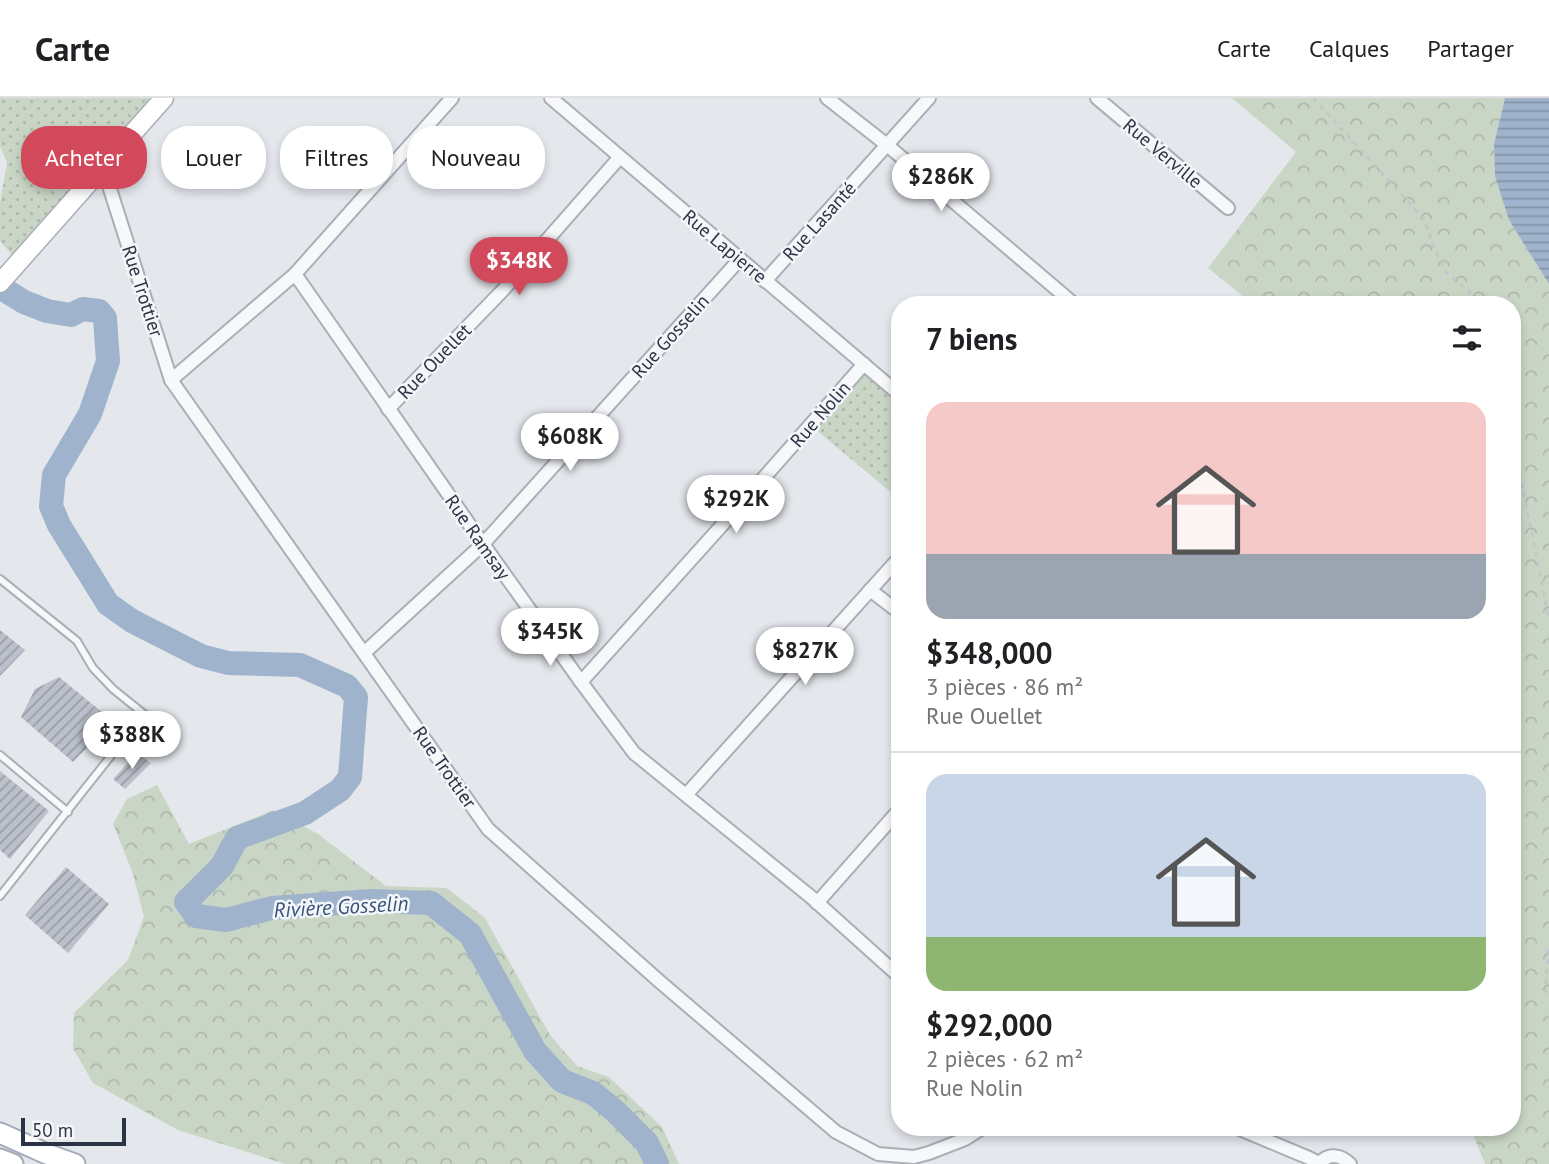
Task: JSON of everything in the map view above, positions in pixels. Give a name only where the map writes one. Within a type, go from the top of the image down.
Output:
[{"type":"main road","points":[[0,1133],[75,1164]]},
{"type":"main road","points":[[0,1160],[13,1164]]},
{"type":"street","points":[[171,380],[295,274],[452,98]]},
{"type":"street","name":"Rue Lapierre","points":[[551,98],[891,387]]},
{"type":"street","points":[[827,98],[887,145],[1065,296]]},
{"type":"street","name":"Rue Lasanté","points":[[765,281],[929,98]]},
{"type":"street","name":"Rue Verville","points":[[1097,98],[1228,208]]},
{"type":"street","points":[[138,126],[161,99]]},
{"type":"street","name":"Rue Ouellet","points":[[388,409],[503,289],[620,157]]},
{"type":"street","points":[[0,283],[83,189]]},
{"type":"street","name":"Rue Trottier","points":[[110,189],[171,380],[488,829],[659,981],[836,1132],[878,1154],[914,1157],[971,1136]]},
{"type":"street","name":"Rue Gosselin","points":[[365,653],[483,544],[740,259]]},
{"type":"street","name":"Rue Ramsay","points":[[295,274],[483,544],[634,753],[817,903],[891,969]]},
{"type":"street","name":"Rue Nolin","points":[[581,682],[864,364]]},
{"type":"street","points":[[686,795],[891,567]]},
{"type":"street","points":[[870,590],[891,606]]},
{"type":"street","points":[[817,903],[891,819]]},
{"type":"street","points":[[1256,1136],[1319,1164],[1323,1159],[1335,1156],[1350,1164]]},
{"type":"lane","points":[[0,579],[77,641],[93,667],[113,690],[144,715],[156,721],[157,719]]},
{"type":"lane","points":[[0,896],[144,715]]},
{"type":"lane","points":[[0,755],[68,812]]},
{"type":"path","points":[[1313,98],[1423,219],[1446,272],[1472,296]]},
{"type":"path","points":[[1521,480],[1549,620]]},
{"type":"path","points":[[1549,950],[1545,990],[1549,996]]},
{"type":"green space","points":[[0,98],[148,98],[153,103],[133,126],[21,126],[21,189],[76,189],[15,258],[0,241],[0,204],[7,162],[0,146]]},
{"type":"green space","points":[[1232,98],[1505,98],[1494,144],[1509,220],[1549,284],[1549,1164],[1485,1164],[1474,1136],[1521,1136],[1521,296],[1243,296],[1208,268],[1296,152]]},
{"type":"green space","points":[[864,364],[891,388],[891,492],[809,424]]},
{"type":"green space","points":[[157,785],[189,844],[274,810],[318,834],[386,886],[447,888],[485,918],[550,1035],[577,1066],[609,1077],[662,1127],[679,1164],[285,1164],[178,1130],[93,1083],[73,1048],[74,1013],[128,960],[144,917],[133,874],[113,824],[127,799]]},
{"type":"water","points":[[1505,98],[1549,98],[1549,284],[1509,220],[1495,176],[1494,144]]},
{"type":"building","points":[[0,630],[25,650],[0,676]]},
{"type":"building","points":[[59,677],[113,721],[73,762],[21,717],[35,689]]},
{"type":"building","points":[[137,753],[151,763],[125,789],[113,779]]},
{"type":"building","points":[[0,771],[49,811],[10,859],[0,850]]},
{"type":"building","points":[[66,867],[109,904],[68,953],[25,915]]},
{"type":"waterway","name":"Rivière Gosselin","points":[[0,287],[24,302],[47,311],[71,315],[83,309],[99,311],[105,318],[108,361],[90,414],[54,475],[51,506],[59,525],[108,604],[132,621],[201,656],[228,663],[300,665],[347,686],[356,697],[350,777],[340,790],[305,813],[237,838],[222,866],[186,902],[196,916],[226,920],[272,908],[371,901],[431,903],[470,934],[535,1051],[562,1081],[593,1093],[615,1111],[647,1143],[657,1164]]}]
